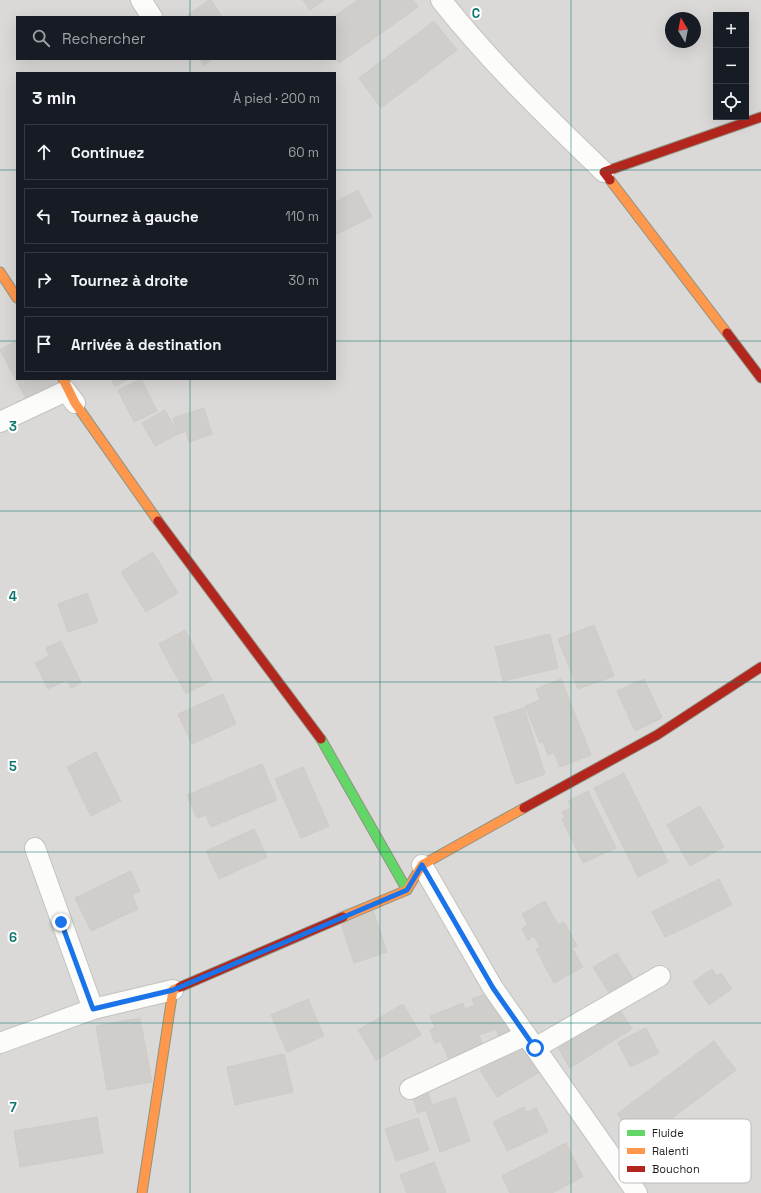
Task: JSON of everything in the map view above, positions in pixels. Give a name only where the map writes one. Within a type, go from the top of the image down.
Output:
[{"type":"street","points":[[141,0],[151,16]]},
{"type":"street","points":[[441,0],[456,20],[534,104],[604,172],[761,378]]},
{"type":"street","points":[[604,172],[761,117]]},
{"type":"street","points":[[0,272],[16,296]]},
{"type":"street","points":[[64,380],[75,403]]},
{"type":"street","points":[[0,422],[66,391],[149,510],[320,737],[407,890]]},
{"type":"street","points":[[0,1042],[93,1009],[173,990],[407,890],[422,865],[657,735],[761,667]]},
{"type":"street","points":[[35,848],[93,1009]]},
{"type":"street","points":[[422,865],[493,988],[619,1167]]},
{"type":"street","points":[[410,1089],[531,1042],[660,976]]},
{"type":"street","points":[[142,1193],[173,990]]},
{"type":"street","points":[[630,1183],[637,1193]]},
{"type":"shaded area","points":[[0,0],[761,0],[761,1193],[0,1193]]},
{"type":"building","points":[[211,0],[221,16],[186,16]]},
{"type":"building","points":[[303,0],[324,0],[310,10]]},
{"type":"building","points":[[358,0],[413,0],[418,7],[339,63],[336,58],[336,16],[334,16]]},
{"type":"building","points":[[434,21],[457,50],[381,108],[359,78]]},
{"type":"building","points":[[201,60],[212,60],[204,65]]},
{"type":"building","points":[[358,190],[372,217],[336,235],[336,201]]},
{"type":"building","points":[[16,341],[16,380],[0,350]]},
{"type":"building","points":[[16,380],[60,380],[63,386],[29,404]]},
{"type":"building","points":[[112,380],[127,380],[115,386]]},
{"type":"building","points":[[142,380],[157,411],[134,422],[118,390]]},
{"type":"building","points":[[204,408],[212,434],[189,442],[186,431],[178,434],[173,418]]},
{"type":"building","points":[[165,410],[178,434],[155,446],[142,423]]},
{"type":"building","points":[[153,552],[178,593],[146,612],[121,572]]},
{"type":"building","points":[[87,593],[98,622],[68,632],[58,604]]},
{"type":"building","points":[[594,625],[614,676],[578,689],[558,639]]},
{"type":"building","points":[[185,630],[212,680],[186,694],[159,644]]},
{"type":"building","points":[[550,634],[558,668],[503,681],[495,647]]},
{"type":"building","points":[[61,641],[81,683],[71,688],[67,680],[48,689],[35,663],[49,656],[46,648]]},
{"type":"building","points":[[561,679],[591,755],[560,767],[554,752],[548,755],[543,742],[540,743],[525,706],[540,700],[536,689]]},
{"type":"building","points":[[644,679],[662,718],[635,731],[617,691]]},
{"type":"building","points":[[223,694],[236,724],[192,744],[178,714]]},
{"type":"building","points":[[524,708],[545,774],[516,784],[494,717]]},
{"type":"building","points":[[96,752],[121,801],[91,816],[67,767]]},
{"type":"building","points":[[262,764],[277,800],[211,827],[206,815],[197,818],[187,795]]},
{"type":"building","points":[[303,767],[329,826],[301,838],[275,779]]},
{"type":"building","points":[[624,773],[668,862],[638,877],[594,788]]},
{"type":"building","points":[[588,791],[616,848],[583,863],[562,819],[565,818],[562,812],[571,808],[568,801]]},
{"type":"building","points":[[700,806],[724,847],[690,866],[667,825]]},
{"type":"building","points":[[254,829],[267,857],[219,879],[206,851]]},
{"type":"building","points":[[131,871],[140,891],[132,895],[138,909],[91,931],[75,898]]},
{"type":"building","points":[[719,879],[732,905],[665,937],[652,912]]},
{"type":"building","points":[[370,901],[387,952],[354,963],[337,912]]},
{"type":"building","points":[[545,901],[558,925],[564,922],[577,946],[572,948],[583,967],[554,983],[536,949],[540,947],[534,936],[528,940],[522,929],[528,925],[522,914]]},
{"type":"building","points":[[617,953],[635,982],[611,996],[593,967]]},
{"type":"building","points":[[712,969],[717,976],[721,973],[732,989],[709,1005],[693,982]]},
{"type":"building","points":[[495,990],[514,1033],[500,1039],[496,1029],[479,1035],[483,1045],[448,1058],[441,1041],[435,1043],[430,1030],[435,1028],[430,1016],[463,1003],[465,1009],[475,1005],[472,999]]},
{"type":"building","points":[[308,999],[324,1036],[287,1052],[271,1015]]},
{"type":"building","points":[[403,1004],[421,1035],[376,1060],[358,1030]]},
{"type":"building","points":[[619,1008],[632,1029],[570,1068],[557,1046]]},
{"type":"building","points":[[140,1018],[152,1082],[107,1090],[96,1026]]},
{"type":"building","points":[[646,1028],[659,1053],[630,1067],[618,1042]]},
{"type":"building","points":[[714,1041],[736,1070],[671,1119],[621,1119],[617,1114]]},
{"type":"building","points":[[523,1045],[540,1072],[497,1097],[480,1070]]},
{"type":"building","points":[[284,1054],[293,1092],[235,1105],[227,1067]]},
{"type":"building","points":[[427,1090],[432,1105],[455,1097],[470,1141],[440,1152],[426,1110],[418,1113],[412,1096]]},
{"type":"building","points":[[524,1107],[527,1112],[536,1108],[548,1132],[507,1151],[493,1122]]},
{"type":"building","points":[[97,1117],[103,1153],[20,1167],[14,1131]]},
{"type":"building","points":[[418,1118],[429,1150],[396,1161],[385,1129]]},
{"type":"building","points":[[566,1143],[583,1177],[552,1193],[510,1193],[502,1176]]},
{"type":"building","points":[[434,1162],[446,1193],[407,1193],[400,1175]]},
{"type":"traffic: fast","points":[[321,739],[407,890]]},
{"type":"traffic: slow","points":[[610,180],[727,333]]},
{"type":"traffic: slow","points":[[0,272],[16,296]]},
{"type":"traffic: slow","points":[[64,380],[75,403],[158,521]]},
{"type":"traffic: slow","points":[[343,917],[407,890],[422,865],[524,808]]},
{"type":"traffic: slow","points":[[142,1193],[173,990],[180,987]]},
{"type":"traffic: jam","points":[[610,180],[604,172],[761,117]]},
{"type":"traffic: jam","points":[[727,333],[761,378]]},
{"type":"traffic: jam","points":[[158,521],[321,739]]},
{"type":"traffic: jam","points":[[524,808],[657,735],[761,667]]},
{"type":"traffic: jam","points":[[180,987],[343,917]]},
{"type":"route","points":[[61,922],[93,1009],[173,990],[407,890],[422,865],[493,988],[535,1048]]}]
